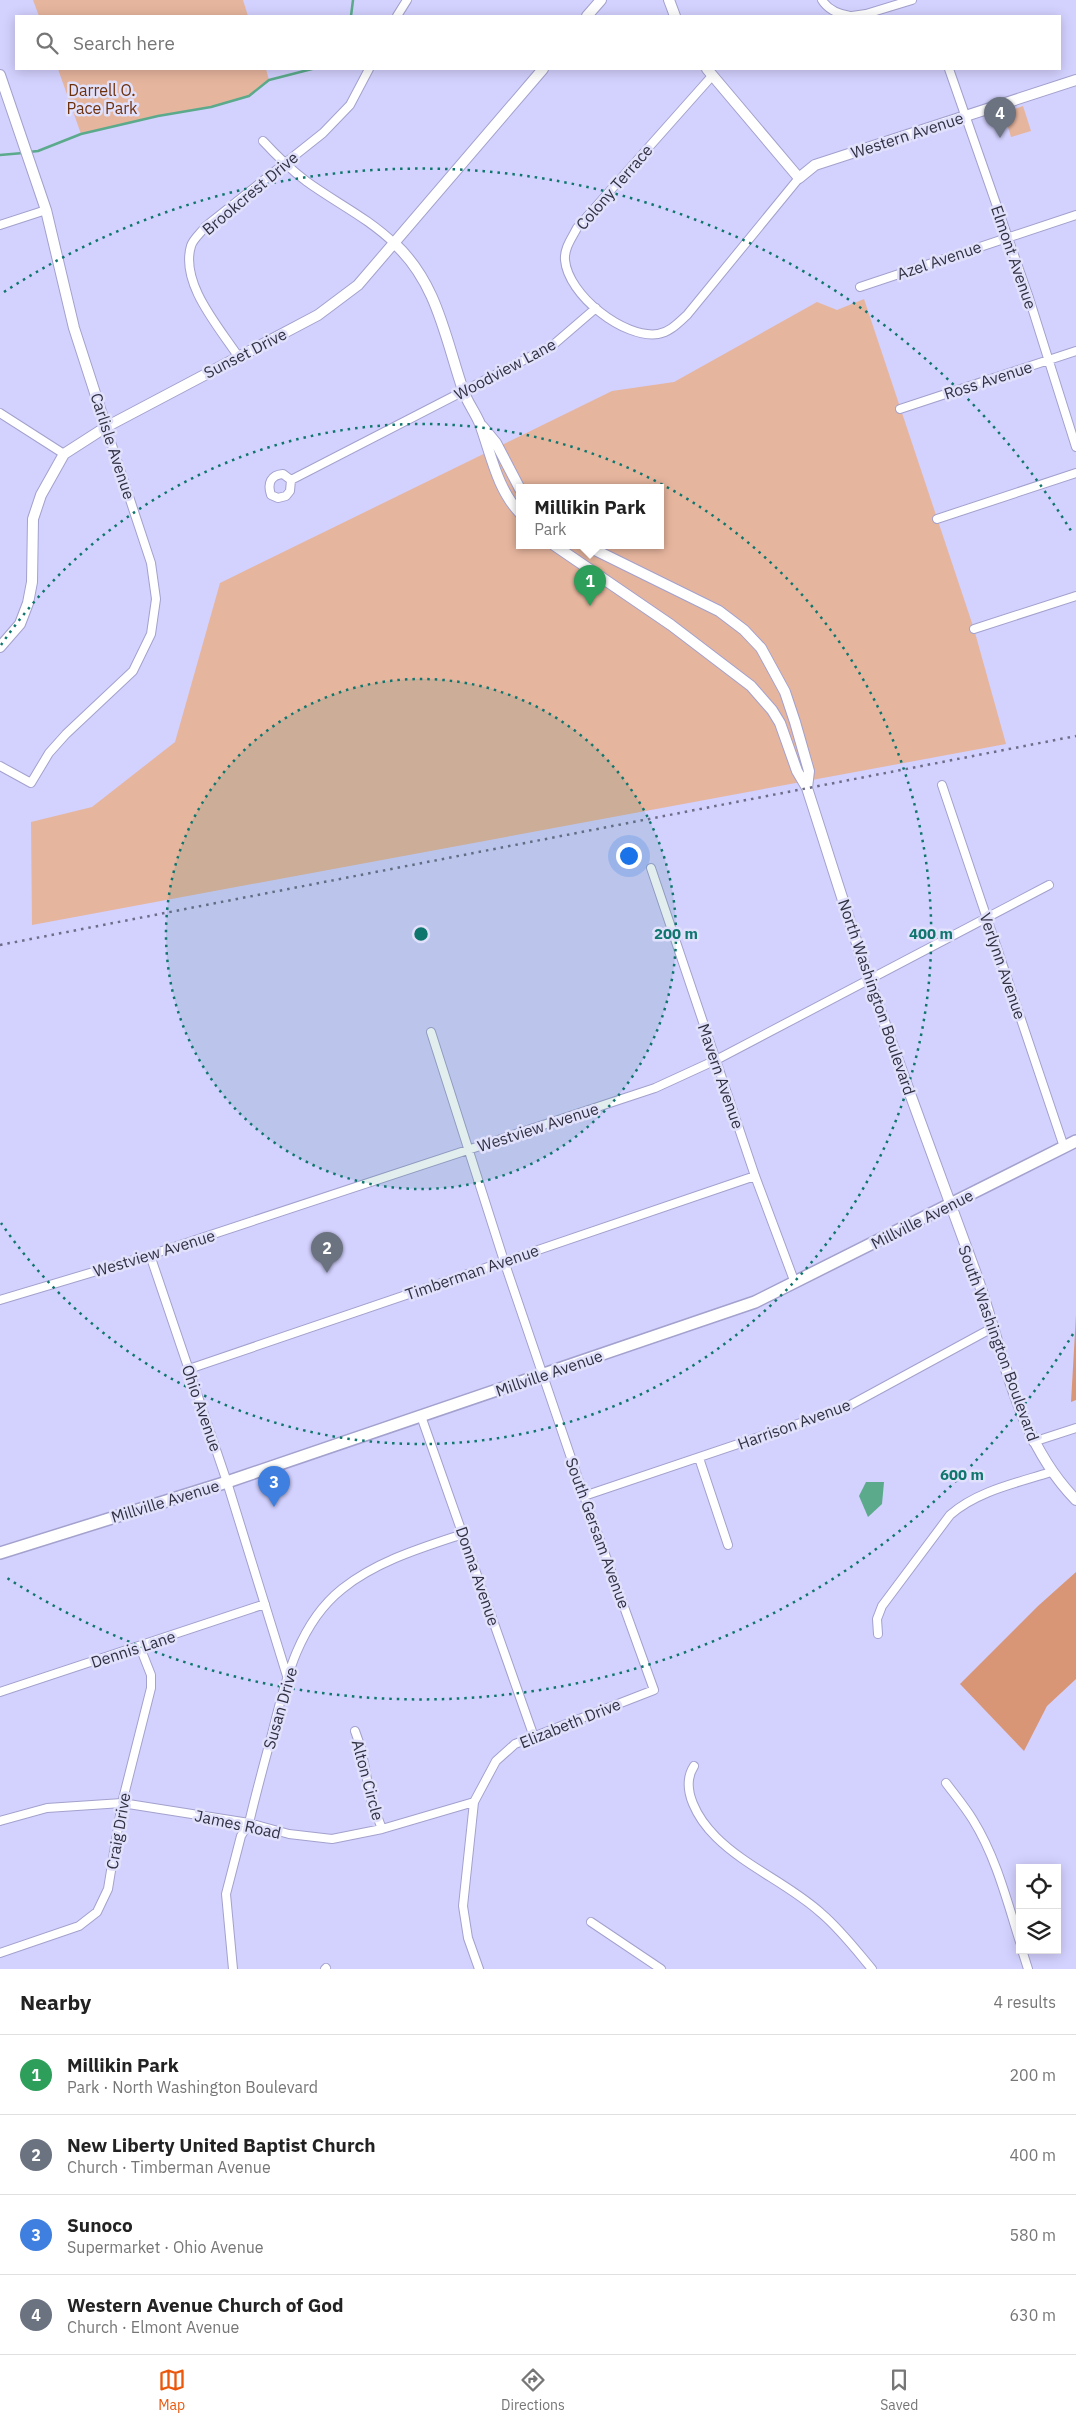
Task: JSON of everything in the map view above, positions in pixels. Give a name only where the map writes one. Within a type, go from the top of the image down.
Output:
[{"type":"main road","name":"Millville Avenue","points":[[0,1553],[227,1482],[755,1302],[1076,1141]]},
{"type":"street","points":[[399,15],[408,0]]},
{"type":"street","points":[[588,15],[601,0]]},
{"type":"street","points":[[668,0],[675,15]]},
{"type":"street","points":[[822,0],[825,6],[838,14],[844,15]]},
{"type":"street","points":[[858,15],[912,0]]},
{"type":"street","name":"Brookcrest Drive","points":[[238,356],[196,292],[188,260],[192,244],[205,228],[323,133],[350,105],[368,70]]},
{"type":"street","name":"Sunset Drive","points":[[0,647],[20,624],[28,603],[32,582],[33,519],[41,495],[64,454],[106,427],[318,315],[358,285],[542,70]]},
{"type":"street","name":"Elmont Avenue","points":[[949,70],[1049,360],[1076,447]]},
{"type":"street","points":[[596,308],[626,330],[641,334],[658,334],[669,330],[687,315],[799,178],[710,72]]},
{"type":"street","name":"Colony Terrace","points":[[596,308],[577,289],[568,273],[565,260],[566,248],[577,228],[710,72]]},
{"type":"street","name":"Carlisle Avenue","points":[[0,75],[46,210],[74,328],[151,563],[156,599],[151,634],[133,670],[66,734],[49,753],[31,783],[0,766]]},
{"type":"street","name":"Western Avenue","points":[[799,178],[815,165],[1076,80]]},
{"type":"street","points":[[263,141],[285,164],[307,182],[362,215],[413,262],[438,308],[463,391],[480,424],[496,443],[517,484]]},
{"type":"street","points":[[0,225],[46,210]]},
{"type":"street","name":"Azel Avenue","points":[[860,287],[1076,214]]},
{"type":"street","name":"Woodview Lane","points":[[291,480],[553,345],[596,308]]},
{"type":"street","name":"Ross Avenue","points":[[900,409],[1076,351]]},
{"type":"street","points":[[0,413],[64,454]]},
{"type":"street","points":[[480,424],[486,448],[500,482],[516,507]]},
{"type":"street","points":[[937,519],[1076,473]]},
{"type":"street","name":"North Washington Boulevard","points":[[560,549],[672,625],[751,686],[772,710],[780,723],[797,771],[807,788],[869,980],[950,1205]]},
{"type":"street","name":"North Washington Boulevard","points":[[593,549],[719,611],[744,630],[761,648],[785,692],[795,722],[809,772],[807,788]]},
{"type":"street","points":[[974,629],[1076,596]]},
{"type":"street","name":"Verlynn Avenue","points":[[942,786],[1064,1147]]},
{"type":"street","name":"Mavern Avenue","points":[[651,868],[755,1176],[795,1283]]},
{"type":"street","name":"Westview Avenue","points":[[0,1300],[150,1255],[655,1088],[716,1060],[988,919],[1049,885]]},
{"type":"street","name":"South Gersam Avenue","points":[[431,1032],[504,1261],[584,1496],[654,1690]]},
{"type":"street","name":"Timberman Avenue","points":[[189,1369],[755,1176]]},
{"type":"street","name":"South Washington Boulevard","points":[[950,1205],[994,1327],[1020,1412],[1033,1442],[1051,1472],[1076,1500]]},
{"type":"street","name":"Ohio Avenue","points":[[150,1255],[227,1482],[287,1676]]},
{"type":"street","name":"Harrison Avenue","points":[[584,1496],[845,1408],[994,1327]]},
{"type":"street","name":"Donna Avenue","points":[[421,1416],[534,1737]]},
{"type":"street","points":[[1033,1442],[1076,1428]]},
{"type":"street","points":[[699,1458],[728,1545]]},
{"type":"street","points":[[878,1634],[877,1619],[882,1606],[950,1515],[961,1505],[975,1497],[1051,1472]]},
{"type":"street","name":"Susan Drive","points":[[233,1969],[226,1894],[241,1836],[249,1823],[287,1676],[302,1638],[320,1612],[341,1590],[370,1570],[408,1552],[463,1534]]},
{"type":"street","name":"Dennis Lane","points":[[0,1692],[265,1604]]},
{"type":"street","name":"Craig Drive","points":[[0,1953],[79,1926],[98,1912],[108,1890],[122,1803],[152,1688],[151,1675],[140,1646]]},
{"type":"street","name":"Elizabeth Drive","points":[[478,1969],[468,1938],[463,1906],[474,1802],[496,1761],[515,1744],[654,1690]]},
{"type":"street","name":"Alton Circle","points":[[354,1731],[361,1748],[371,1800],[382,1829]]},
{"type":"street","points":[[694,1766],[688,1781],[689,1791],[703,1820],[716,1837],[821,1912],[872,1969]]},
{"type":"street","points":[[946,1783],[973,1820],[984,1840],[997,1871],[1016,1930]]},
{"type":"street","name":"James Road","points":[[0,1821],[47,1808],[122,1803],[249,1823],[289,1834],[332,1839],[382,1829],[474,1802]]},
{"type":"street","points":[[591,1922],[661,1969]]},
{"type":"street","points":[[1023,1954],[1028,1969]]},
{"type":"green space","points":[[33,0],[243,0],[248,15],[39,15]]},
{"type":"green space","name":"Darrell O. Pace Park","points":[[58,70],[266,70],[269,80],[249,96],[211,107],[158,116],[81,134]]},
{"type":"green space","points":[[1023,106],[1031,131],[1011,137],[1004,113]]},
{"type":"green space","points":[[864,299],[974,629],[1006,744],[32,925],[31,822],[92,807],[175,742],[220,583],[612,391],[674,382],[817,302],[837,310]]},
{"type":"shaded area","points":[[1076,1315],[1076,1400],[1071,1402]]},
{"type":"shaded area","points":[[866,1482],[884,1482],[882,1504],[868,1517],[859,1496]]},
{"type":"shaded area","points":[[1076,1572],[1076,1679],[1047,1706],[1024,1751],[960,1684],[1038,1606]]},
{"type":"waterway","points":[[351,15],[353,0]]},
{"type":"waterway","points":[[29,152],[38,151],[81,134],[158,116],[211,107],[249,96],[269,80],[308,70]]},
{"type":"waterway","points":[[0,155],[23,153]]},
{"type":"railway","points":[[0,945],[1076,736]]},
{"type":"place","name":"Western Avenue Church of God","points":[[1000,138]]},
{"type":"place","name":"Millikin Park","points":[[590,606]]},
{"type":"place","name":"New Liberty United Baptist Church","points":[[327,1273]]},
{"type":"place","name":"Sunoco","points":[[274,1507]]}]
